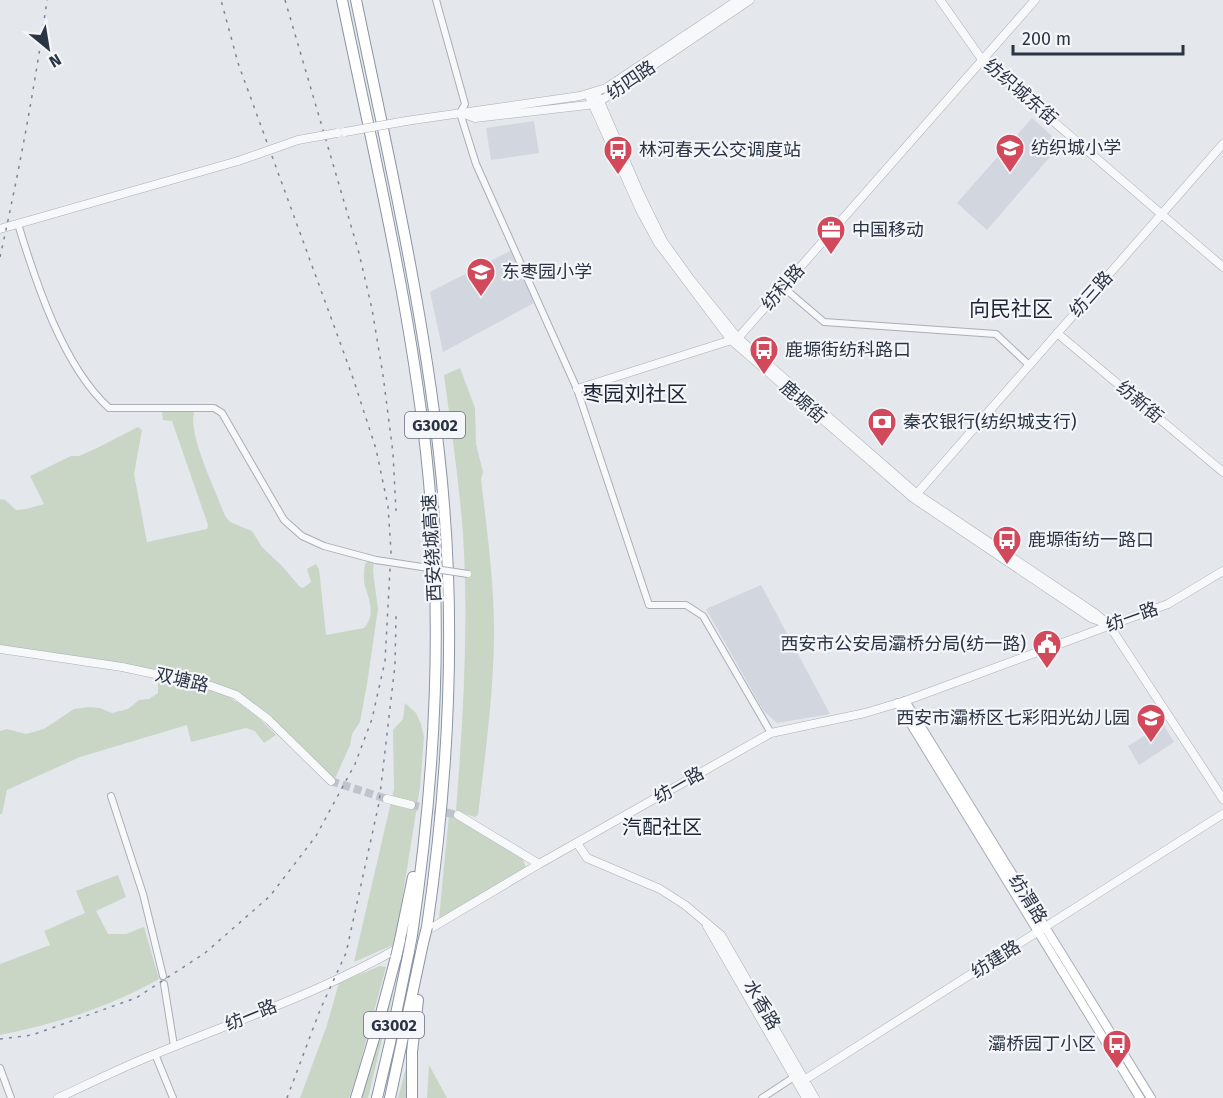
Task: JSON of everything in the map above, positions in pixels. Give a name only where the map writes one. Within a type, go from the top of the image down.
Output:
[{"type":"highway","name":"西安绕城高速","points":[[342,0],[402,296],[426,453],[433,546],[436,639],[428,810],[409,951],[377,1098]]},
{"type":"highway","name":"西安绕城高速","points":[[356,0],[425,350],[439,456],[447,550],[449,685],[437,856],[423,949],[390,1098]]},
{"type":"highway","points":[[356,1098],[396,957],[428,810]]},
{"type":"highway","points":[[412,1098],[412,1052],[423,949]]},
{"type":"main road","name":"纺渭路","points":[[901,702],[1042,930],[1151,1098]]},
{"type":"main road","name":"纺渭路","points":[[1042,930],[1140,1098]]},
{"type":"street","points":[[436,0],[465,104],[460,113],[476,164],[577,389],[649,605],[686,605],[703,616],[771,733]]},
{"type":"street","name":"纺四路","points":[[0,229],[238,161],[298,140],[592,93],[648,61],[738,0]]},
{"type":"street","name":"纺四路","points":[[460,113],[475,118],[596,103],[750,0]]},
{"type":"street","name":"纺织城东街","points":[[940,0],[983,61],[1223,267]]},
{"type":"street","name":"纺科路","points":[[735,339],[1035,0]]},
{"type":"street","name":"鹿塬街","points":[[592,93],[660,236],[735,339],[915,496],[1095,613],[1109,625],[1223,799]]},
{"type":"street","name":"纺三路","points":[[915,496],[1223,144]]},
{"type":"street","points":[[18,224],[37,285],[61,337],[85,383],[109,408],[214,408],[222,413],[284,520],[302,536],[324,546],[376,560],[468,574]]},
{"type":"street","points":[[783,287],[824,322],[996,334],[1029,365]]},
{"type":"street","name":"纺新街","points":[[1057,333],[1223,472]]},
{"type":"street","points":[[577,389],[735,339]]},
{"type":"street","name":"纺一路","points":[[58,1098],[155,1054],[300,995],[379,959],[539,864],[771,733],[865,713],[901,702],[1176,600],[1223,571]]},
{"type":"street","name":"双塘路","points":[[0,649],[122,667],[236,694],[269,720],[331,781]]},
{"type":"street","points":[[111,796],[143,894],[162,976]]},
{"type":"street","points":[[387,799],[411,805]]},
{"type":"street","name":"纺建路","points":[[799,1081],[1223,814]]},
{"type":"street","points":[[458,815],[539,864]]},
{"type":"street","name":"水香路","points":[[577,843],[587,858],[652,884],[676,898],[725,940],[799,1081],[804,1097]]},
{"type":"street","points":[[165,984],[174,1046]]},
{"type":"street","points":[[155,1054],[173,1098]]},
{"type":"street","points":[[0,1068],[11,1098]]},
{"type":"street","points":[[762,1098],[799,1081]]},
{"type":"street","name":"水香路","points":[[799,1081],[815,1098]]},
{"type":"shaded area","name":"纺织城小学","points":[[1032,118],[1061,144],[987,230],[957,203]]},
{"type":"shaded area","points":[[534,121],[539,153],[491,160],[486,128]]},
{"type":"shaded area","name":"东枣园小学","points":[[512,250],[534,303],[443,352],[430,292]]},
{"type":"shaded area","points":[[761,585],[830,714],[777,723],[763,710],[706,609]]},
{"type":"shaded area","name":"西安市灞桥区七彩阳光幼儿园","points":[[1163,724],[1174,742],[1139,765],[1128,746]]},
{"type":"green space","points":[[460,368],[475,408],[476,444],[483,472],[481,479],[494,620],[488,728],[478,815],[475,817],[456,811],[464,672],[465,569],[459,494],[444,375]]},
{"type":"green space","points":[[162,411],[193,411],[195,436],[204,464],[225,516],[230,522],[252,531],[262,547],[300,587],[303,588],[311,582],[307,569],[316,564],[319,569],[326,635],[364,628],[370,619],[371,609],[364,577],[365,564],[370,560],[374,562],[378,609],[367,684],[360,722],[352,734],[350,745],[334,781],[256,706],[245,697],[226,688],[193,678],[0,645],[0,499],[5,500],[16,510],[44,504],[30,476],[71,456],[79,456],[97,448],[138,427],[142,430],[134,474],[147,542],[207,529],[208,525],[172,421],[163,420]]},
{"type":"green space","points":[[158,679],[209,690],[236,701],[276,735],[264,743],[255,731],[246,728],[191,742],[187,725],[80,757],[7,790],[2,814],[0,814],[0,731],[7,729],[26,734],[44,729],[74,709],[100,708],[112,713],[128,709],[139,700],[149,699],[158,693]]},
{"type":"green space","points":[[405,703],[416,713],[424,737],[420,787],[395,944],[354,962],[394,789],[393,730],[403,719]]},
{"type":"green space","points":[[449,815],[455,816],[522,857],[526,868],[439,919]]},
{"type":"green space","points":[[118,875],[126,897],[96,911],[108,934],[126,934],[144,927],[159,979],[121,998],[82,1013],[41,1026],[0,1035],[0,964],[50,945],[44,931],[85,913],[76,891]]},
{"type":"green space","points":[[380,966],[386,967],[349,1098],[300,1098],[326,1028],[339,983]]},
{"type":"green space","points":[[390,993],[393,994],[368,1098],[359,1098]]},
{"type":"green space","points":[[429,1065],[447,1098],[427,1098]]},
{"type":"green space","points":[[406,1068],[409,1069],[409,1098],[398,1098]]},
{"type":"tunnel","points":[[331,781],[387,799]]},
{"type":"tunnel","points":[[411,805],[458,815]]},
{"type":"railway","points":[[0,257],[26,129],[47,0]]},
{"type":"railway","points":[[0,1039],[32,1035],[136,998],[205,953],[270,896],[316,836],[355,764],[372,719],[385,661],[391,551],[388,506],[376,449],[353,378],[238,63],[221,0]]},
{"type":"railway","points":[[285,0],[359,253],[372,309],[393,453],[396,511]]},
{"type":"railway","points":[[287,1098],[320,1010],[346,953],[379,803],[395,665],[396,616]]},
{"type":"place","name":"纺织城小学","points":[[1010,174]]},
{"type":"place","name":"林河春天公交调度站","points":[[618,176]]},
{"type":"place","name":"中国移动","points":[[831,256]]},
{"type":"place","name":"东枣园小学","points":[[481,298]]},
{"type":"place","name":"鹿塬街纺科路口","points":[[764,376]]},
{"type":"place","name":"秦农银行(纺织城支行)","points":[[882,448]]},
{"type":"place","name":"鹿塬街纺一路口","points":[[1007,566]]},
{"type":"place","name":"西安市公安局灞桥分局(纺一路)","points":[[1047,670]]},
{"type":"place","name":"西安市灞桥区七彩阳光幼儿园","points":[[1151,744]]},
{"type":"place","name":"灞桥园丁小区","points":[[1117,1070]]},
{"type":"district","name":"向民社区","points":[[1011,309]]},
{"type":"district","name":"枣园刘社区","points":[[635,394]]},
{"type":"district","name":"汽配社区","points":[[662,827]]}]
